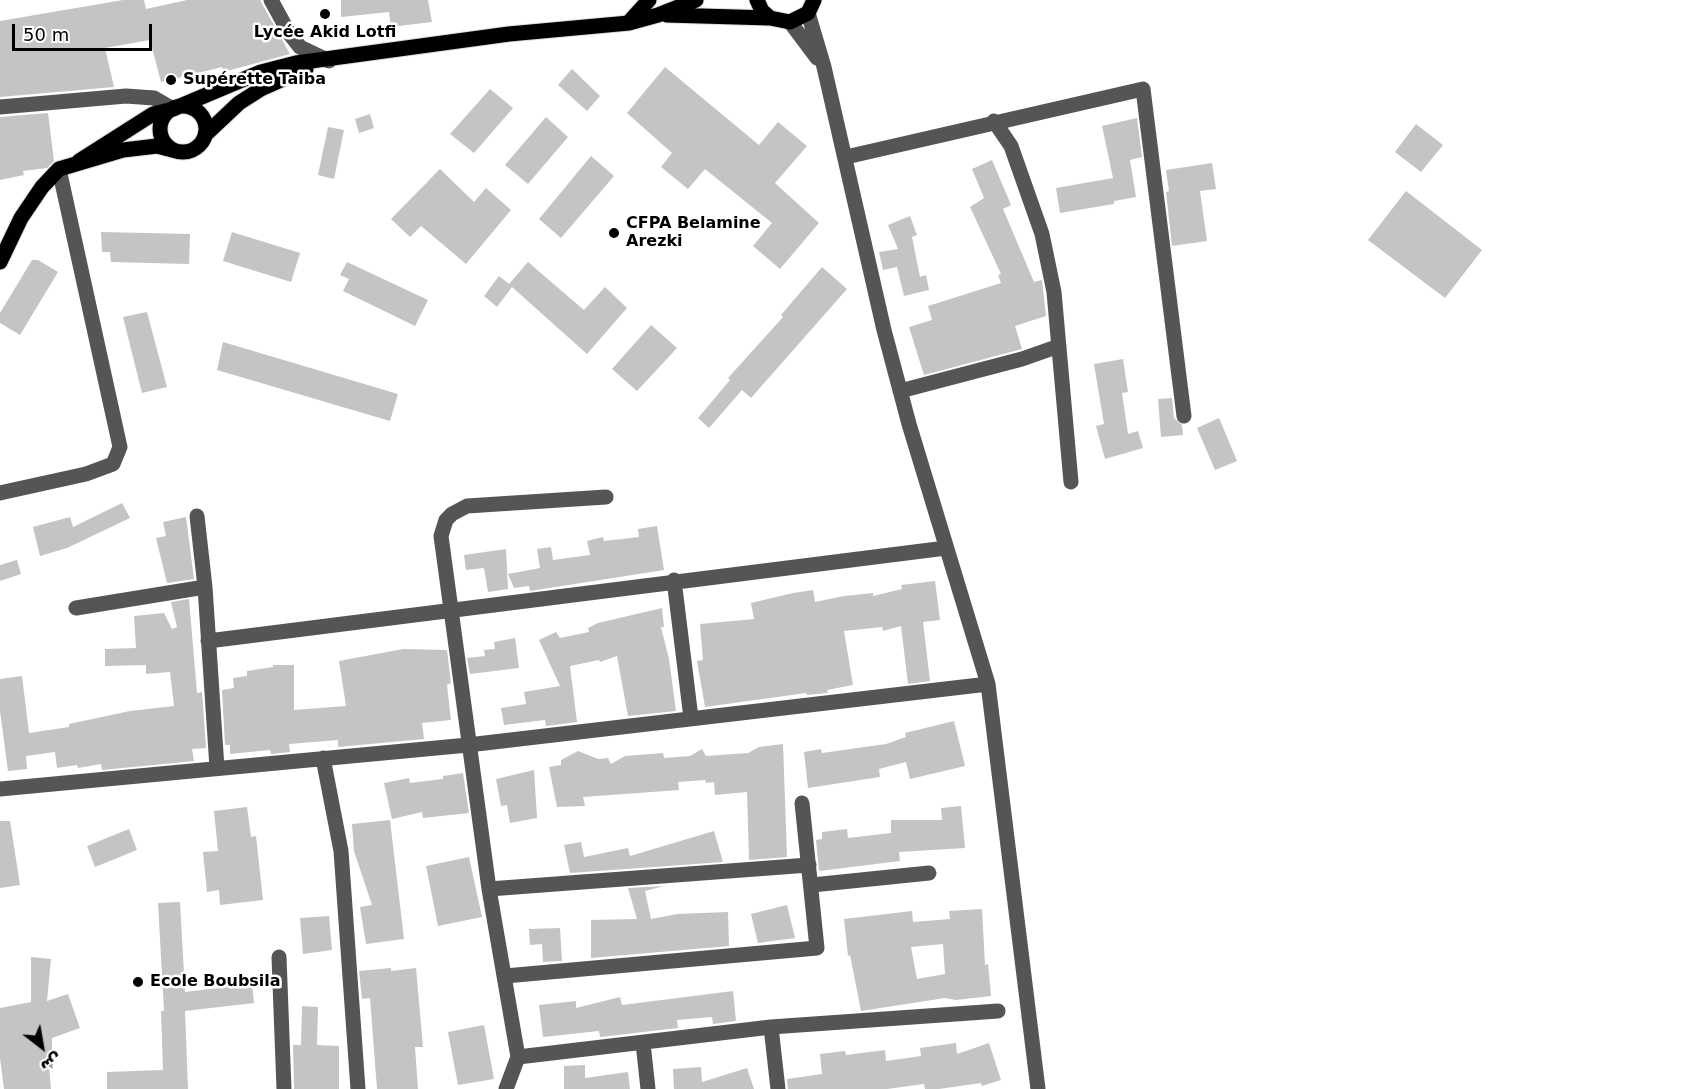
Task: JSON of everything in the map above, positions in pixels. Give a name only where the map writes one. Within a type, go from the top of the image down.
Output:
[{"type":"main road","points":[[629,22],[649,0]]},
{"type":"main road","points":[[176,151],[163,142],[160,134],[163,118],[173,109],[261,72],[296,63],[329,61],[509,34],[629,22],[658,15],[697,0],[709,15]]},
{"type":"main road","points":[[757,0],[762,11],[770,18]]},
{"type":"main road","points":[[658,15],[770,18],[790,22],[811,6]]},
{"type":"main road","points":[[0,262],[21,218],[58,169],[123,150],[157,146],[176,151],[189,151],[196,148],[205,135],[239,103],[261,88],[329,61]]},
{"type":"main road","points":[[79,161],[153,114],[183,106],[197,112],[206,127],[205,135]]},
{"type":"street","points":[[271,0],[289,33],[300,47],[329,61]]},
{"type":"street","points":[[811,6],[900,392],[988,684],[1038,1089]]},
{"type":"street","points":[[790,22],[824,67]]},
{"type":"street","points":[[846,157],[994,121],[1143,89],[1184,416]]},
{"type":"street","points":[[0,107],[126,96],[154,98],[173,109]]},
{"type":"street","points":[[994,121],[1011,146],[1042,234],[1054,292],[1071,482]]},
{"type":"street","points":[[0,493],[87,474],[112,464],[120,447],[58,169]]},
{"type":"street","points":[[900,392],[1022,359],[1059,346]]},
{"type":"street","points":[[506,1089],[518,1057],[489,889],[449,611],[441,536],[446,520],[467,506],[606,496]]},
{"type":"street","points":[[196,516],[205,587],[218,768]]},
{"type":"street","points":[[208,641],[674,580],[946,548]]},
{"type":"street","points":[[674,580],[691,718]]},
{"type":"street","points":[[76,608],[205,587]]},
{"type":"street","points":[[0,789],[468,745],[988,684]]},
{"type":"street","points":[[323,758],[341,851],[358,1089]]},
{"type":"street","points":[[505,976],[817,948],[802,802]]},
{"type":"street","points":[[489,889],[809,866]]},
{"type":"street","points":[[812,885],[929,873]]},
{"type":"street","points":[[279,957],[284,1089]]},
{"type":"street","points":[[518,1057],[771,1027],[998,1011]]},
{"type":"street","points":[[771,1027],[778,1089]]},
{"type":"street","points":[[643,1043],[648,1089]]},
{"type":"building","points":[[123,0],[144,0],[146,9],[187,0],[260,0],[290,54],[223,72],[222,67],[161,82],[150,40],[105,48],[114,87],[0,97],[0,21]]},
{"type":"building","points":[[341,0],[428,0],[432,22],[391,27],[389,12],[341,17]]},
{"type":"building","points":[[665,67],[759,145],[778,122],[807,146],[775,183],[819,223],[780,269],[753,246],[772,223],[705,169],[688,189],[661,167],[672,153],[627,113]]},
{"type":"building","points":[[572,69],[600,96],[587,111],[558,85]]},
{"type":"building","points":[[490,89],[513,108],[474,153],[450,134]]},
{"type":"building","points":[[48,113],[54,161],[47,168],[23,171],[24,175],[0,180],[0,117]]},
{"type":"building","points":[[370,114],[374,128],[359,133],[355,119]]},
{"type":"building","points":[[546,117],[568,137],[528,184],[505,165]]},
{"type":"building","points":[[1137,118],[1142,157],[1130,160],[1136,197],[1114,201],[1114,204],[1060,213],[1056,188],[1113,178],[1102,126]]},
{"type":"building","points":[[1416,124],[1443,145],[1421,172],[1395,152]]},
{"type":"building","points":[[328,127],[344,130],[334,179],[318,175]]},
{"type":"building","points":[[591,156],[614,176],[561,238],[539,219]]},
{"type":"building","points":[[992,160],[1011,205],[1003,209],[1034,282],[1042,280],[1046,316],[1015,326],[1022,349],[924,375],[909,327],[932,320],[928,306],[1001,283],[998,275],[1001,274],[970,207],[984,198],[972,169]]},
{"type":"building","points":[[1212,163],[1216,189],[1200,191],[1207,241],[1172,246],[1166,170]]},
{"type":"building","points":[[440,169],[474,202],[486,188],[511,210],[466,264],[421,226],[410,237],[391,219]]},
{"type":"building","points":[[1406,191],[1482,250],[1445,298],[1368,240]]},
{"type":"building","points":[[910,216],[917,235],[912,237],[920,277],[926,275],[929,290],[904,296],[897,267],[883,270],[879,252],[898,249],[888,225]]},
{"type":"building","points":[[101,232],[190,234],[189,264],[111,262],[110,252],[102,252]]},
{"type":"building","points":[[232,232],[300,253],[291,282],[223,261]]},
{"type":"building","points":[[32,260],[38,260],[58,272],[20,335],[0,323],[0,313]]},
{"type":"building","points":[[347,262],[428,300],[415,326],[343,291],[349,279],[340,275]]},
{"type":"building","points":[[528,262],[584,310],[605,287],[627,308],[587,354],[512,287],[497,307],[484,296],[499,276],[509,284]]},
{"type":"building","points":[[822,267],[847,289],[751,398],[742,390],[709,428],[698,418],[730,380],[728,378],[783,317],[781,315]]},
{"type":"building","points":[[147,312],[167,387],[142,393],[123,317]]},
{"type":"building","points":[[651,325],[677,348],[637,391],[612,369]]},
{"type":"building","points":[[223,342],[398,394],[390,421],[217,370]]},
{"type":"building","points":[[1123,359],[1128,392],[1122,393],[1128,434],[1138,431],[1143,448],[1105,459],[1096,426],[1104,424],[1094,364]]},
{"type":"building","points":[[1172,398],[1174,418],[1182,425],[1183,435],[1161,437],[1158,399]]},
{"type":"building","points":[[1219,418],[1237,461],[1215,470],[1197,428]]},
{"type":"building","points":[[122,503],[130,518],[67,548],[40,556],[33,527],[70,517],[73,527]]},
{"type":"building","points":[[186,517],[194,579],[167,583],[156,538],[166,536],[163,522]]},
{"type":"building","points":[[657,526],[664,570],[530,591],[529,586],[514,588],[508,574],[540,568],[537,549],[551,547],[553,560],[590,555],[587,541],[603,537],[604,541],[639,537],[638,529]]},
{"type":"building","points":[[506,549],[508,589],[488,592],[484,568],[466,570],[464,555]]},
{"type":"building","points":[[17,560],[21,574],[0,581],[0,565]]},
{"type":"building","points":[[935,581],[940,620],[923,622],[930,681],[908,684],[901,626],[883,631],[882,627],[844,631],[853,685],[827,690],[828,693],[807,695],[806,693],[705,707],[697,661],[703,660],[700,624],[754,619],[751,603],[793,593],[813,590],[815,602],[873,593],[873,596],[902,589],[901,585]]},
{"type":"building","points":[[189,599],[197,693],[202,692],[206,748],[192,749],[194,761],[102,770],[101,764],[78,768],[77,765],[57,768],[55,752],[26,756],[27,769],[8,771],[0,711],[0,679],[22,676],[29,733],[69,727],[69,724],[130,711],[174,706],[170,672],[146,674],[146,665],[105,666],[105,649],[136,648],[134,616],[164,613],[172,629],[177,627],[171,602]]},
{"type":"building","points":[[662,608],[664,627],[661,627],[669,659],[676,711],[628,716],[617,656],[600,662],[599,660],[570,666],[577,722],[546,726],[545,720],[504,725],[501,708],[526,704],[524,692],[560,686],[539,640],[556,632],[560,638],[589,632],[588,628],[598,623]]},
{"type":"building","points":[[515,638],[519,668],[470,674],[467,658],[485,656],[484,650],[495,649],[494,642]]},
{"type":"building","points":[[403,649],[447,650],[451,683],[447,685],[451,720],[422,723],[424,739],[338,747],[338,740],[289,744],[290,752],[271,754],[270,750],[230,754],[230,745],[225,745],[222,690],[234,688],[233,678],[247,676],[247,671],[273,667],[273,665],[294,665],[294,710],[346,706],[339,661]]},
{"type":"building","points":[[954,721],[965,766],[910,779],[906,762],[879,769],[880,777],[808,788],[804,752],[821,749],[822,753],[886,744],[906,737],[905,733]]},
{"type":"building","points":[[783,744],[787,857],[749,860],[747,792],[715,795],[714,782],[706,783],[705,780],[678,782],[679,790],[583,797],[585,806],[557,807],[549,767],[561,765],[561,760],[578,751],[598,759],[608,758],[611,764],[625,756],[663,753],[664,758],[690,756],[702,749],[706,756],[748,753],[759,747]]},
{"type":"building","points":[[534,770],[537,818],[510,823],[507,805],[501,806],[496,779]]},
{"type":"building","points":[[463,773],[469,813],[423,818],[422,812],[392,819],[384,783],[409,778],[410,783],[443,779],[443,776]]},
{"type":"building","points":[[961,806],[965,848],[899,852],[900,861],[819,871],[816,840],[822,839],[822,832],[847,829],[848,838],[891,833],[891,820],[942,820],[941,808]]},
{"type":"building","points":[[247,807],[251,837],[256,836],[263,900],[220,905],[219,890],[207,892],[203,852],[218,851],[214,811]]},
{"type":"building","points":[[390,820],[404,939],[366,944],[360,907],[372,905],[354,851],[352,824]]},
{"type":"building","points":[[0,821],[10,821],[20,885],[0,888]]},
{"type":"building","points":[[129,829],[137,850],[95,867],[87,846]]},
{"type":"building","points":[[714,831],[723,862],[570,873],[564,845],[581,842],[584,857],[628,848],[630,856]]},
{"type":"building","points":[[469,857],[482,917],[438,926],[426,866]]},
{"type":"building","points":[[664,886],[645,891],[651,919],[677,914],[728,912],[729,946],[591,958],[591,920],[637,919],[628,888]]},
{"type":"building","points":[[180,902],[185,992],[252,984],[254,1003],[185,1011],[188,1089],[107,1089],[107,1072],[163,1070],[161,1011],[164,1011],[158,903]]},
{"type":"building","points":[[787,905],[795,938],[758,943],[751,914]]},
{"type":"building","points":[[982,909],[985,965],[988,964],[991,996],[956,1000],[945,998],[861,1011],[850,955],[848,956],[844,919],[912,911],[913,922],[950,919],[949,911]],"holes":[[[943,944],[945,974],[917,979],[911,947]]]},
{"type":"building","points":[[329,916],[332,950],[303,954],[300,918]]},
{"type":"building","points":[[560,928],[562,961],[543,962],[542,944],[530,945],[529,929]]},
{"type":"building","points":[[31,957],[51,959],[47,1001],[68,994],[80,1028],[52,1038],[52,1054],[48,1055],[51,1089],[4,1089],[0,1058],[0,1008],[31,1002]]},
{"type":"building","points":[[391,968],[391,971],[416,968],[423,1047],[415,1047],[418,1089],[377,1089],[370,998],[362,999],[359,971]]},
{"type":"building","points":[[733,991],[736,1021],[713,1024],[712,1017],[677,1020],[678,1028],[600,1037],[599,1031],[543,1037],[539,1005],[576,1001],[576,1008],[620,997],[622,1005]]},
{"type":"building","points":[[302,1006],[318,1007],[317,1045],[339,1046],[339,1089],[294,1089],[293,1045],[301,1045]]},
{"type":"building","points":[[484,1025],[494,1079],[458,1085],[448,1032]]},
{"type":"building","points":[[956,1043],[957,1054],[989,1043],[1001,1080],[982,1086],[981,1083],[939,1089],[925,1089],[924,1084],[887,1089],[788,1089],[787,1079],[822,1074],[820,1054],[845,1051],[846,1055],[885,1050],[886,1061],[921,1056],[920,1048]]},
{"type":"building","points":[[585,1065],[585,1078],[628,1072],[630,1089],[564,1089],[564,1066]]},
{"type":"building","points":[[701,1067],[702,1082],[747,1068],[754,1089],[674,1089],[673,1069]]},
{"type":"place","name":"Lycée Akid Lotfi","points":[[325,14]]},
{"type":"place","name":"Supérette Taiba","points":[[171,80]]},
{"type":"place","name":"CFPA Belamine Arezki","points":[[614,233]]},
{"type":"place","name":"Ecole Boubsila","points":[[138,982]]}]
